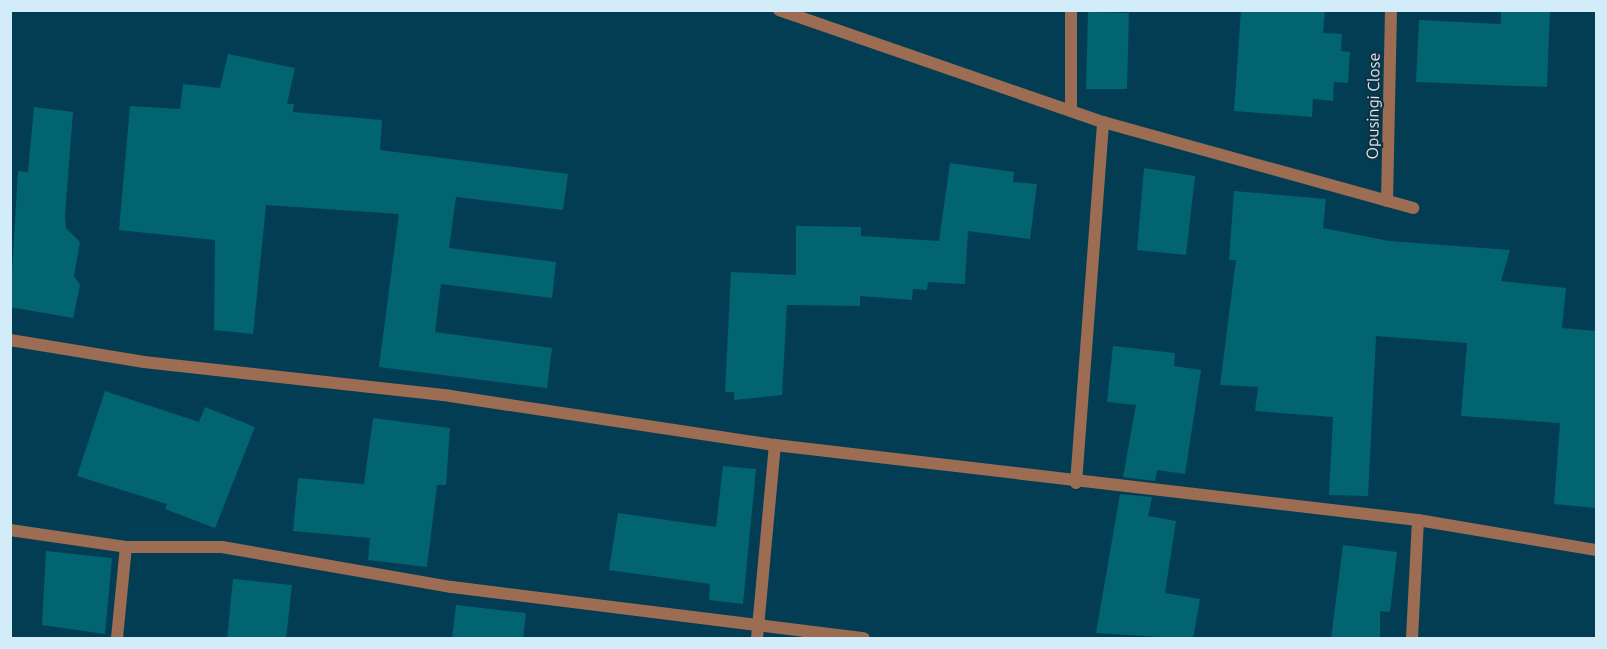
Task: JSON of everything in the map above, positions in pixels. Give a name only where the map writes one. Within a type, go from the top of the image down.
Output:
[{"type":"street","points":[[780,10],[1103,122],[1413,208]]},
{"type":"street","points":[[1071,10],[1071,110]]},
{"type":"street","name":"Opusingi Close","points":[[1388,201],[1391,10]]},
{"type":"street","points":[[1076,483],[1103,122]]},
{"type":"street","points":[[10,340],[144,362],[450,396],[775,445],[1076,483],[1418,520],[1596,550]]},
{"type":"street","points":[[757,639],[775,445]]},
{"type":"street","points":[[1412,639],[1418,520]]},
{"type":"street","points":[[10,530],[126,547],[222,547],[452,587],[758,623],[864,639]]},
{"type":"street","points":[[117,639],[126,547]]},
{"type":"building","points":[[1241,10],[1325,10],[1323,33],[1342,34],[1341,51],[1350,52],[1348,83],[1334,82],[1333,101],[1313,99],[1312,117],[1234,111]]},
{"type":"building","points":[[1501,10],[1550,10],[1547,87],[1416,82],[1419,20],[1501,24]]},
{"type":"building","points":[[1088,12],[1129,13],[1127,89],[1086,89]]},
{"type":"building","points":[[228,54],[295,68],[287,104],[294,104],[293,112],[382,120],[380,150],[568,174],[563,210],[456,197],[449,248],[556,262],[552,298],[441,284],[435,332],[552,348],[547,388],[379,367],[399,214],[266,205],[253,334],[214,330],[215,240],[119,230],[130,106],[180,109],[183,84],[220,88]]},
{"type":"building","points":[[34,107],[73,112],[65,215],[66,228],[80,242],[74,276],[80,285],[73,318],[10,307],[18,171],[28,172]]},
{"type":"building","points":[[950,163],[1014,172],[1013,182],[1037,184],[1030,239],[968,231],[965,284],[928,282],[927,290],[913,289],[912,300],[860,296],[860,306],[787,305],[782,395],[734,400],[734,392],[725,392],[731,272],[796,275],[796,226],[861,227],[861,236],[939,241]]},
{"type":"building","points":[[1144,168],[1195,176],[1186,255],[1137,250]]},
{"type":"building","points":[[1234,191],[1326,199],[1323,228],[1389,241],[1510,250],[1501,281],[1566,288],[1562,328],[1596,331],[1596,508],[1554,504],[1560,423],[1461,416],[1467,343],[1376,336],[1368,496],[1329,495],[1333,417],[1255,411],[1258,387],[1220,385],[1236,260],[1229,260]]},
{"type":"building","points":[[1113,346],[1175,353],[1174,366],[1201,370],[1185,474],[1157,470],[1155,481],[1123,477],[1136,405],[1107,402]]},
{"type":"building","points":[[105,391],[199,422],[205,407],[255,427],[215,528],[165,509],[167,504],[77,476]]},
{"type":"building","points":[[373,418],[450,428],[446,485],[437,485],[427,567],[368,560],[370,538],[293,531],[298,478],[364,484]]},
{"type":"building","points":[[723,466],[756,469],[743,604],[709,600],[710,584],[609,570],[618,513],[716,527]]},
{"type":"building","points":[[1120,494],[1152,497],[1148,516],[1176,521],[1165,593],[1200,599],[1193,639],[1096,633]]},
{"type":"building","points":[[1343,545],[1397,552],[1390,612],[1380,611],[1380,639],[1331,639]]},
{"type":"building","points":[[46,551],[112,558],[105,634],[42,625]]},
{"type":"building","points":[[233,579],[292,585],[286,639],[227,639]]},
{"type":"building","points":[[456,605],[526,613],[523,639],[452,639]]}]
